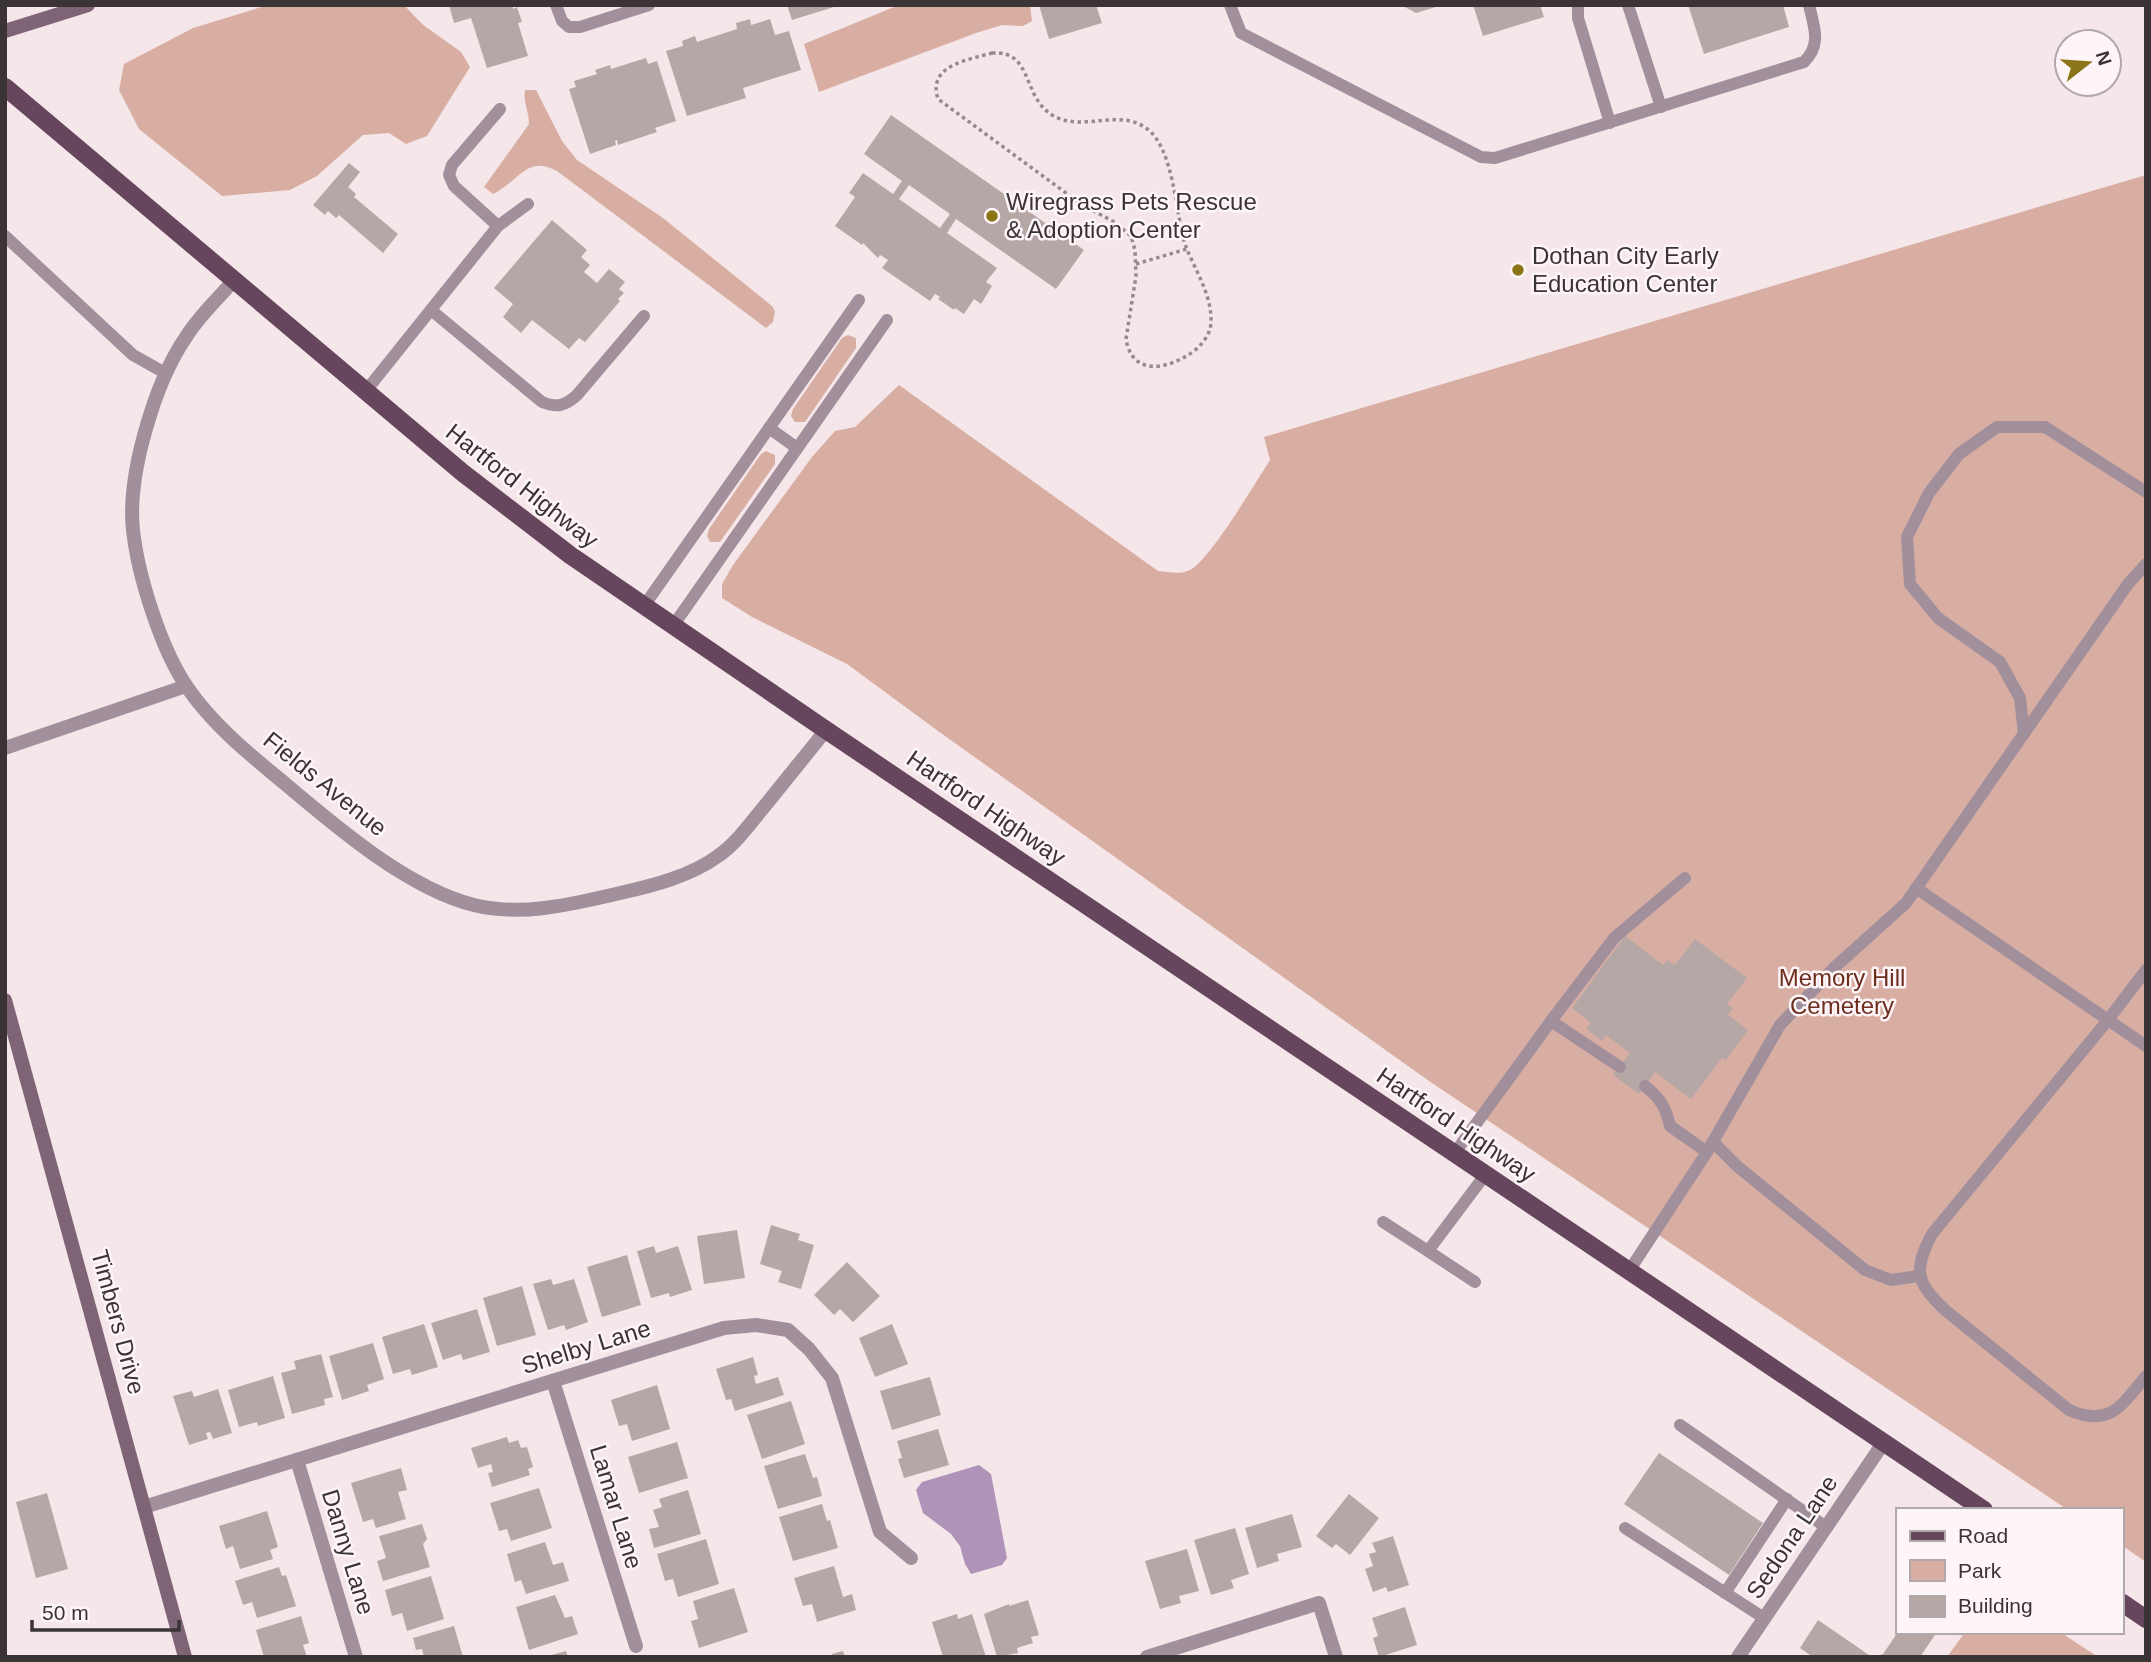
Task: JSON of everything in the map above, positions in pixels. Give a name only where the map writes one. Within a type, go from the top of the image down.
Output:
[{"type":"main road","name":"Hartford Highway","points":[[5,87],[365,392],[463,473],[570,555],[1981,1508]]},
{"type":"main road","points":[[2123,1603],[2146,1619]]},
{"type":"street","points":[[5,31],[88,5]]},
{"type":"street","name":"Fields Avenue","points":[[234,280],[187,335],[165,373],[145,433],[134,482],[132,528],[142,577],[164,641],[186,686],[219,725],[266,768],[356,840],[405,874],[438,892],[473,904],[505,910],[567,905],[644,887],[693,870],[717,857],[740,837],[826,730]]},
{"type":"street","points":[[5,748],[186,686]]},
{"type":"street","name":"Timbers Drive","points":[[5,1000],[185,1657]]},
{"type":"street","name":"Shelby Lane","points":[[144,1507],[724,1328],[757,1325],[788,1330],[810,1349],[832,1378],[880,1532],[911,1558]]},
{"type":"street","name":"Lamar Lane","points":[[553,1381],[636,1646]]},
{"type":"street","name":"Sedona Lane","points":[[1738,1657],[1884,1442]]},
{"type":"street","name":"Danny Lane","points":[[297,1461],[356,1657]]},
{"type":"street","points":[[1147,1657],[1320,1602],[1336,1657]]},
{"type":"lane","points":[[556,5],[562,21],[569,27],[580,27],[649,5]]},
{"type":"lane","points":[[1230,5],[1241,33],[1481,158],[1510,155],[1804,62],[1813,53],[1815,33],[1809,5]]},
{"type":"lane","points":[[1578,5],[1578,18],[1610,123]]},
{"type":"lane","points":[[1628,5],[1661,107]]},
{"type":"lane","points":[[498,226],[454,186],[449,175],[453,165],[500,109]]},
{"type":"lane","points":[[365,392],[498,226],[528,204]]},
{"type":"lane","points":[[5,236],[133,355],[165,373]]},
{"type":"lane","points":[[644,606],[859,300]]},
{"type":"lane","points":[[431,310],[542,402],[554,407],[569,403],[577,395],[644,316]]},
{"type":"lane","points":[[673,626],[887,320]]},
{"type":"lane","points":[[2024,734],[2020,698],[2000,662],[1938,618],[1910,584],[1908,537],[1929,493],[1959,454],[1997,427],[2045,427],[2146,492]]},
{"type":"lane","points":[[769,428],[797,448]]},
{"type":"lane","points":[[1629,1271],[1710,1147],[1780,1025],[1835,967],[1906,903],[2128,584],[2146,564]]},
{"type":"lane","points":[[1454,1154],[1615,937],[1685,878]]},
{"type":"lane","points":[[1916,888],[2146,1046]]},
{"type":"lane","points":[[2146,970],[1932,1234],[1922,1254],[1919,1276],[1929,1295],[1945,1310],[2070,1410],[2086,1417],[2102,1417],[2117,1409],[2146,1376]]},
{"type":"lane","points":[[1551,1021],[1620,1066]]},
{"type":"lane","points":[[1644,1086],[1657,1096],[1666,1110],[1670,1126],[1710,1147],[1737,1166],[1865,1270],[1891,1280],[1919,1276]]},
{"type":"lane","points":[[1427,1251],[1485,1175]]},
{"type":"lane","points":[[1383,1222],[1475,1282]]},
{"type":"lane","points":[[1680,1425],[1826,1527]]},
{"type":"lane","points":[[1725,1593],[1787,1499]]},
{"type":"lane","points":[[1625,1528],[1765,1618]]},
{"type":"path","points":[[992,53],[1010,54],[1020,63],[1035,98],[1055,117],[1076,122],[1117,118],[1145,127],[1153,133],[1169,166],[1187,249],[1198,272],[1212,323],[1199,346],[1183,358],[1164,366],[1152,367],[1137,361],[1128,347],[1126,330],[1136,264],[1133,242],[1126,231],[1081,204],[938,99],[936,85],[943,70],[951,65],[992,53]]},
{"type":"path","points":[[1136,264],[1187,249]]},
{"type":"green space","points":[[268,5],[404,5],[422,24],[461,52],[470,67],[427,136],[406,144],[389,133],[363,135],[317,176],[290,190],[222,196],[139,129],[119,90],[124,64],[193,28]]},
{"type":"green space","points":[[899,5],[1030,5],[1032,21],[1023,26],[1002,25],[976,33],[819,92],[804,44]]},
{"type":"green space","points":[[525,90],[536,90],[562,141],[577,160],[663,218],[772,306],[775,311],[773,322],[766,328],[557,171],[538,166],[523,172],[493,194],[484,187],[529,124]]},
{"type":"green space","name":"Memory Hill Cemetery","points":[[2146,175],[2146,1562],[2123,1546],[2123,1508],[2065,1508],[1429,1081],[847,664],[752,617],[722,598],[722,584],[733,565],[812,457],[835,431],[855,427],[899,385],[1158,571],[1174,573],[1190,570],[1209,552],[1270,460],[1264,437]]},
{"type":"green space","points":[[848,335],[856,338],[856,348],[805,422],[795,422],[791,416],[793,409],[842,338]]},
{"type":"green space","points":[[766,451],[775,455],[775,464],[720,542],[710,542],[707,536],[709,529],[761,454]]},
{"type":"green space","points":[[1964,1634],[2063,1634],[2098,1657],[1947,1657]]},
{"type":"shaded area","points":[[979,1465],[991,1474],[1007,1558],[1002,1565],[971,1574],[960,1546],[951,1534],[923,1513],[916,1490],[922,1482]]},
{"type":"building","points":[[449,5],[512,5],[513,9],[517,7],[522,22],[518,23],[528,56],[487,68],[471,18],[454,23]]},
{"type":"building","points":[[787,5],[837,5],[837,6],[792,20]]},
{"type":"building","points":[[1039,5],[1096,5],[1102,23],[1049,39]]},
{"type":"building","points":[[1401,5],[1439,5],[1439,6],[1416,13]]},
{"type":"building","points":[[1473,5],[1540,5],[1544,17],[1483,36]]},
{"type":"building","points":[[1688,5],[1783,5],[1789,27],[1704,54]]},
{"type":"building","points":[[750,19],[751,25],[770,19],[775,35],[789,31],[801,70],[743,88],[746,98],[687,116],[666,51],[683,46],[682,41],[695,36],[697,42],[737,29],[736,23]]},
{"type":"building","points":[[646,58],[648,64],[657,61],[676,121],[655,128],[657,132],[618,145],[617,140],[616,145],[590,154],[569,89],[576,87],[574,81],[597,74],[595,70],[610,65],[611,69]]},
{"type":"building","name":"Wiregrass Pets Rescue & Adoption Center","points":[[891,115],[1084,250],[1056,289],[956,219],[947,233],[997,268],[986,282],[992,286],[981,304],[974,299],[964,314],[938,299],[940,297],[935,294],[930,301],[882,268],[888,260],[880,255],[878,258],[863,243],[862,245],[835,226],[855,197],[849,193],[863,173],[893,194],[902,181],[864,154]],"holes":[[[909,185],[950,214],[940,228],[899,199]]]},
{"type":"building","points":[[349,163],[360,172],[348,187],[356,194],[354,197],[398,234],[383,253],[339,215],[336,218],[328,211],[325,215],[313,205]]},
{"type":"building","points":[[552,220],[587,250],[581,257],[590,265],[584,272],[597,283],[609,269],[625,282],[619,289],[624,293],[618,299],[620,301],[585,342],[579,338],[569,349],[532,320],[521,333],[503,317],[513,304],[494,288]]},
{"type":"building","points":[[1625,936],[1663,965],[1668,960],[1675,965],[1695,939],[1747,978],[1727,1004],[1733,1008],[1728,1015],[1748,1030],[1726,1060],[1722,1058],[1691,1099],[1655,1072],[1639,1094],[1613,1075],[1630,1053],[1606,1035],[1602,1041],[1586,1029],[1591,1023],[1572,1008]]},
{"type":"building","points":[[771,1225],[800,1234],[798,1240],[814,1245],[801,1289],[778,1282],[782,1271],[760,1264]]},
{"type":"building","points":[[737,1230],[745,1278],[704,1284],[697,1236]]},
{"type":"building","points":[[654,1246],[656,1253],[678,1246],[692,1290],[670,1297],[669,1293],[651,1298],[637,1251]]},
{"type":"building","points":[[627,1255],[641,1305],[602,1317],[587,1267]]},
{"type":"building","points":[[847,1262],[880,1296],[853,1322],[840,1309],[834,1315],[814,1295]]},
{"type":"building","points":[[551,1279],[553,1285],[574,1279],[588,1322],[566,1330],[564,1325],[548,1330],[533,1284]]},
{"type":"building","points":[[522,1286],[536,1335],[497,1346],[483,1298]]},
{"type":"building","points":[[477,1309],[490,1352],[463,1360],[461,1354],[443,1360],[431,1323]]},
{"type":"building","points":[[424,1324],[438,1367],[412,1375],[410,1369],[393,1374],[382,1337]]},
{"type":"building","points":[[892,1324],[908,1364],[875,1377],[859,1338]]},
{"type":"building","points":[[373,1343],[384,1379],[367,1385],[369,1391],[342,1400],[329,1356]]},
{"type":"building","points":[[321,1354],[333,1397],[324,1399],[325,1405],[292,1414],[281,1373],[296,1369],[294,1361]]},
{"type":"building","points":[[753,1357],[758,1375],[754,1376],[756,1384],[778,1377],[784,1395],[735,1411],[731,1399],[726,1400],[716,1369]]},
{"type":"building","points":[[273,1376],[285,1418],[258,1426],[257,1422],[239,1427],[228,1390]]},
{"type":"building","points":[[930,1377],[941,1415],[892,1430],[880,1391]]},
{"type":"building","points":[[657,1385],[670,1429],[632,1441],[627,1424],[619,1426],[611,1400]]},
{"type":"building","points":[[218,1389],[232,1433],[213,1439],[210,1432],[206,1433],[208,1439],[189,1445],[173,1396],[192,1391],[194,1397]]},
{"type":"building","points":[[791,1401],[805,1444],[762,1459],[747,1415]]},
{"type":"building","points":[[938,1429],[949,1465],[904,1478],[898,1459],[902,1458],[897,1441]]},
{"type":"building","points":[[507,1437],[509,1443],[518,1440],[521,1448],[527,1447],[533,1467],[528,1469],[530,1475],[492,1487],[488,1473],[493,1472],[491,1464],[478,1468],[471,1448]]},
{"type":"building","points":[[677,1442],[688,1478],[639,1493],[628,1457]]},
{"type":"building","points":[[1659,1453],[1763,1523],[1729,1575],[1624,1504]]},
{"type":"building","points":[[805,1454],[813,1478],[817,1477],[822,1496],[778,1509],[764,1466]]},
{"type":"building","points":[[401,1468],[407,1490],[398,1492],[406,1519],[376,1528],[373,1519],[363,1522],[351,1483]]},
{"type":"building","points":[[539,1488],[552,1528],[511,1541],[507,1529],[499,1531],[490,1503]]},
{"type":"building","points":[[688,1490],[701,1534],[654,1548],[649,1529],[659,1527],[653,1510],[662,1507],[659,1499]]},
{"type":"building","points":[[47,1493],[68,1569],[36,1578],[16,1502]]},
{"type":"building","points":[[1349,1494],[1379,1518],[1350,1555],[1336,1544],[1332,1548],[1316,1536]]},
{"type":"building","points":[[822,1504],[838,1548],[793,1561],[779,1517]]},
{"type":"building","points":[[267,1511],[278,1547],[270,1550],[273,1559],[240,1569],[233,1546],[226,1549],[219,1526]]},
{"type":"building","points":[[1292,1514],[1302,1547],[1277,1554],[1279,1561],[1257,1568],[1245,1528]]},
{"type":"building","points":[[422,1524],[427,1539],[423,1544],[430,1567],[383,1581],[377,1561],[386,1558],[379,1536]]},
{"type":"building","points":[[1235,1528],[1249,1574],[1231,1580],[1234,1588],[1211,1595],[1194,1540]]},
{"type":"building","points":[[1393,1536],[1409,1585],[1388,1592],[1386,1587],[1373,1592],[1365,1569],[1373,1566],[1369,1554],[1376,1552],[1372,1543]]},
{"type":"building","points":[[706,1539],[719,1584],[678,1597],[673,1579],[665,1581],[657,1554]]},
{"type":"building","points":[[545,1542],[553,1565],[563,1562],[569,1581],[526,1594],[521,1580],[515,1582],[507,1554]]},
{"type":"building","points":[[1187,1549],[1199,1591],[1179,1596],[1181,1603],[1160,1609],[1145,1561]]},
{"type":"building","points":[[834,1566],[843,1597],[852,1594],[856,1610],[817,1622],[812,1604],[803,1606],[794,1578]]},
{"type":"building","points":[[279,1567],[282,1576],[286,1575],[296,1606],[257,1618],[252,1602],[243,1605],[235,1581]]},
{"type":"building","points":[[431,1576],[444,1619],[407,1631],[402,1613],[392,1616],[385,1590]]},
{"type":"building","points":[[734,1588],[748,1632],[699,1648],[691,1621],[698,1619],[693,1601]]},
{"type":"building","points":[[555,1595],[565,1618],[572,1616],[578,1634],[529,1650],[516,1607]]},
{"type":"building","points":[[1028,1600],[1039,1635],[1031,1637],[1033,1643],[1017,1648],[1018,1653],[997,1657],[984,1614]]},
{"type":"building","points":[[1405,1607],[1417,1645],[1379,1657],[1373,1638],[1378,1636],[1372,1618]]},
{"type":"building","points":[[957,1614],[958,1619],[972,1614],[986,1657],[943,1657],[932,1622]]},
{"type":"building","points":[[301,1616],[309,1643],[303,1645],[307,1657],[264,1657],[256,1630]]},
{"type":"building","points":[[1818,1620],[1872,1657],[1813,1657],[1800,1648]]},
{"type":"building","points":[[454,1626],[463,1657],[424,1657],[422,1649],[416,1650],[413,1638]]},
{"type":"building","points":[[1897,1634],[1936,1634],[1920,1657],[1875,1657],[1883,1654]]},
{"type":"building","points":[[566,1651],[568,1657],[548,1656]]},
{"type":"building","points":[[843,1651],[845,1657],[833,1657],[832,1654]]},
{"type":"place","name":"Wiregrass Pets Rescue & Adoption Center","points":[[992,216]]},
{"type":"place","name":"Dothan City Early Education Center","points":[[1518,270]]}]
